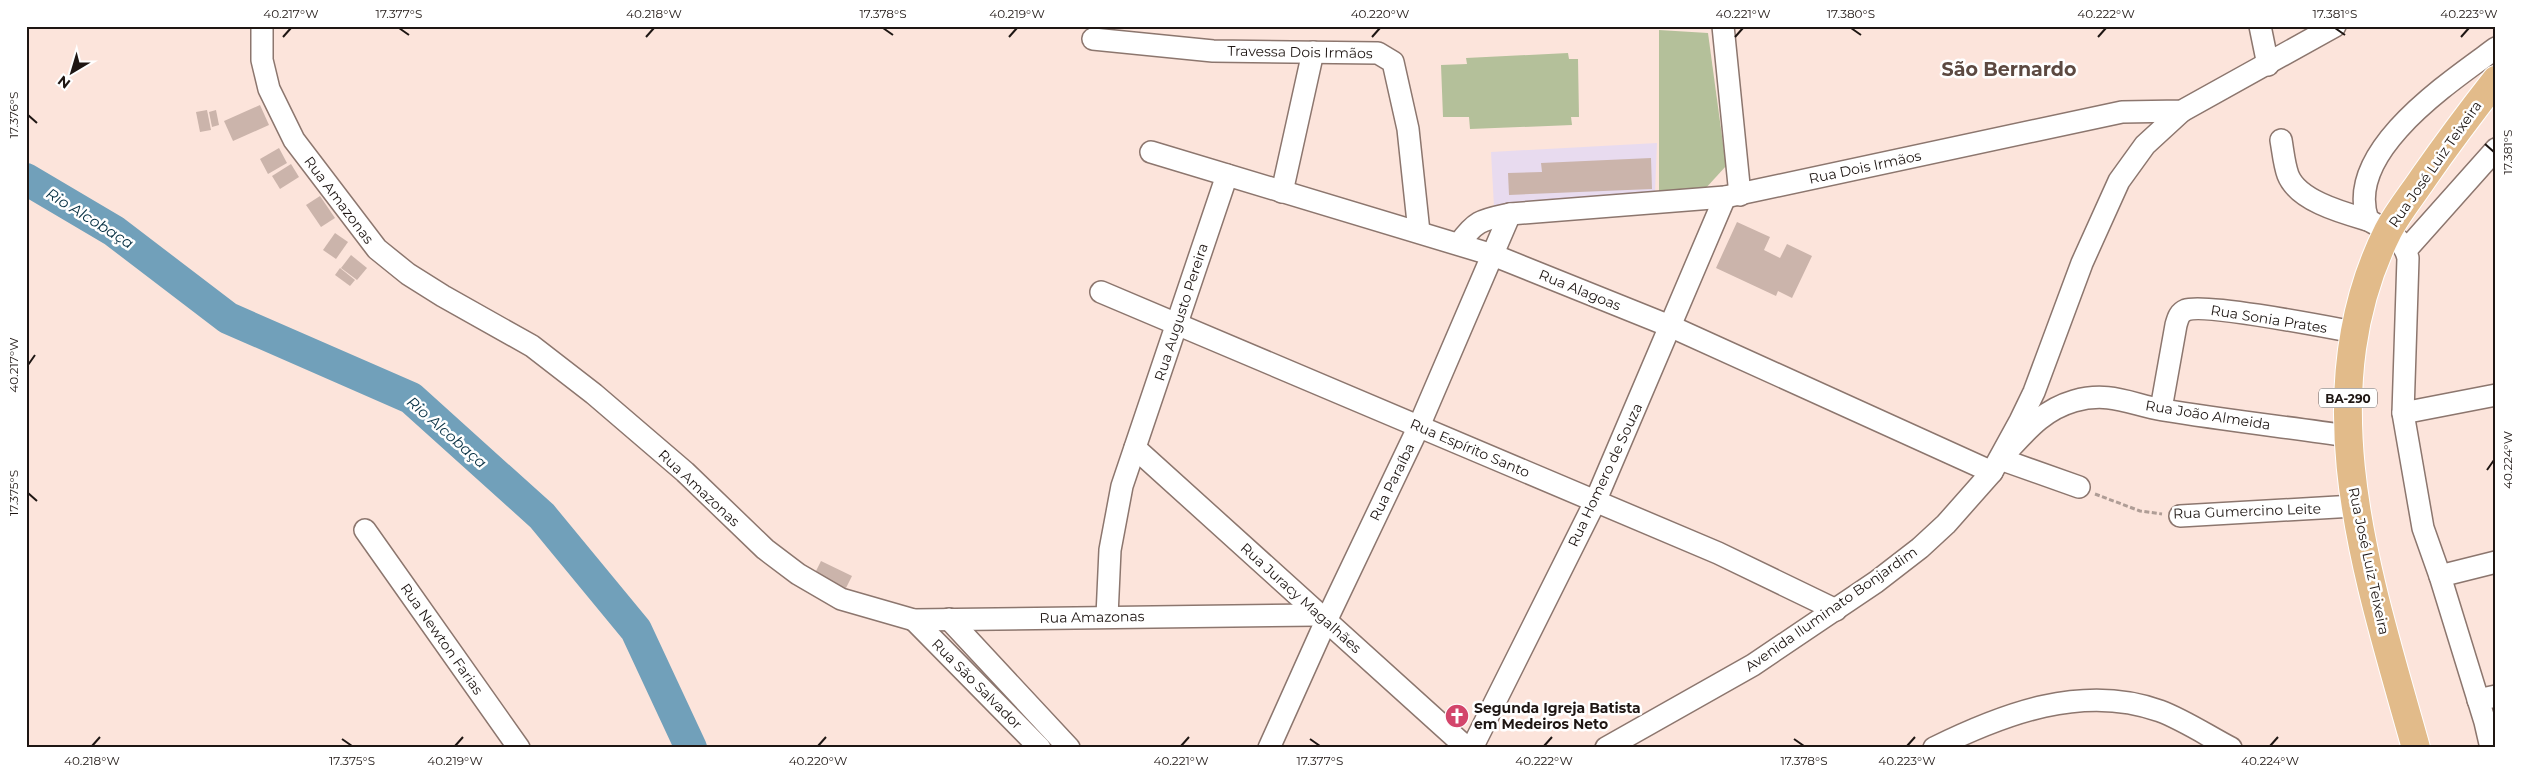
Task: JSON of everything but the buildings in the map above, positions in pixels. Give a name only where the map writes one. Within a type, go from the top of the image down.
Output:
[{"type":"main road","name":"Rua José Luiz Teixeira","points":[[2416,748],[2386,642],[2354,506],[2348,436],[2348,379],[2354,332],[2367,285],[2378,226],[2496,80]]},
{"type":"street","name":"Rua Amazonas","points":[[262,26],[262,60],[269,89],[294,140],[377,249],[422,283],[532,346],[594,394],[685,472],[765,549],[798,574],[841,599],[914,620],[1107,616],[1322,618]]},
{"type":"street","name":"Rua Homero de Souza","points":[[1472,748],[1595,502],[1672,327],[1733,196],[1723,26]]},
{"type":"street","points":[[2260,26],[2268,65],[2335,26]]},
{"type":"street","name":"Travessa Dois Irmãos","points":[[1094,39],[1213,51],[1378,53],[1393,62],[1408,129],[1420,232]]},
{"type":"street","points":[[2378,226],[2365,207],[2369,173],[2386,143],[2438,93],[2496,48]]},
{"type":"street","points":[[1282,192],[1313,52]]},
{"type":"street","name":"Rua Dois Irmãos","points":[[1459,244],[1471,227],[1485,220],[1510,214],[1733,196],[2122,112],[2182,112],[2268,65]]},
{"type":"street","name":"Avenida Iluminato Bonjardim","points":[[1606,748],[1753,665],[1836,610],[1920,548],[1946,524],[1996,465],[2034,392],[2082,263],[2118,181],[2145,145],[2182,112]]},
{"type":"street","points":[[2281,140],[2288,175],[2299,190],[2337,211],[2378,226],[2403,244],[2406,250],[2408,258],[2403,413],[2423,528],[2487,698],[2491,748]]},
{"type":"street","points":[[2406,250],[2496,149]]},
{"type":"street","name":"Rua Alagoas","points":[[1151,152],[1493,255],[1672,327],[1996,465]]},
{"type":"street","name":"Rua Augusto Pereira","points":[[1107,616],[1111,541],[1122,486],[1228,175]]},
{"type":"street","name":"Rua Paraíba","points":[[1269,748],[1322,618],[1419,426],[1510,214]]},
{"type":"street","name":"Rua Espírito Santo","points":[[1101,292],[1178,323],[1718,554],[1836,610]]},
{"type":"street","name":"Rua Sonia Prates","points":[[2161,410],[2176,325],[2179,315],[2185,310],[2210,309],[2354,332]]},
{"type":"street","points":[[2403,413],[2496,396]]},
{"type":"street","name":"Rua João Almeida","points":[[1996,465],[2043,414],[2072,402],[2091,397],[2114,397],[2161,410],[2348,436]]},
{"type":"street","name":"Rua Juracy Magalhães","points":[[1135,448],[1467,748]]},
{"type":"street","points":[[1996,465],[2079,487]]},
{"type":"street","name":"Rua Gumercino Leite","points":[[2180,516],[2354,506]]},
{"type":"street","name":"Rua Newton Farias","points":[[365,530],[519,748]]},
{"type":"street","points":[[2440,576],[2496,562]]},
{"type":"street","name":"Rua São Salvador","points":[[949,619],[1069,748]]},
{"type":"street","name":"Rua São Salvador","points":[[914,620],[1040,748]]},
{"type":"street","points":[[1934,748],[1978,726],[2029,710],[2070,702],[2106,698],[2137,703],[2162,711],[2231,748]]},
{"type":"path","name":"Rua Gumercino Leite","points":[[2079,487],[2140,511],[2180,516]]},
{"type":"shaded area","points":[[1657,143],[1655,193],[1494,207],[1491,152]]},
{"type":"green space","points":[[1659,30],[1708,33],[1726,166],[1705,189],[1659,193]]},
{"type":"green space","points":[[1568,53],[1569,59],[1578,59],[1579,117],[1571,117],[1572,125],[1470,129],[1469,117],[1443,117],[1441,65],[1467,64],[1466,58]]},
{"type":"waterway","name":"Rio Alcobaça","points":[[26,179],[114,231],[228,318],[411,398],[542,516],[636,630],[691,748]]},
{"type":"place","name":"Segunda Igreja Batista em Medeiros Neto","points":[[1457,716]]},
{"type":"district","name":"São Bernardo","points":[[2009,69]]}]
